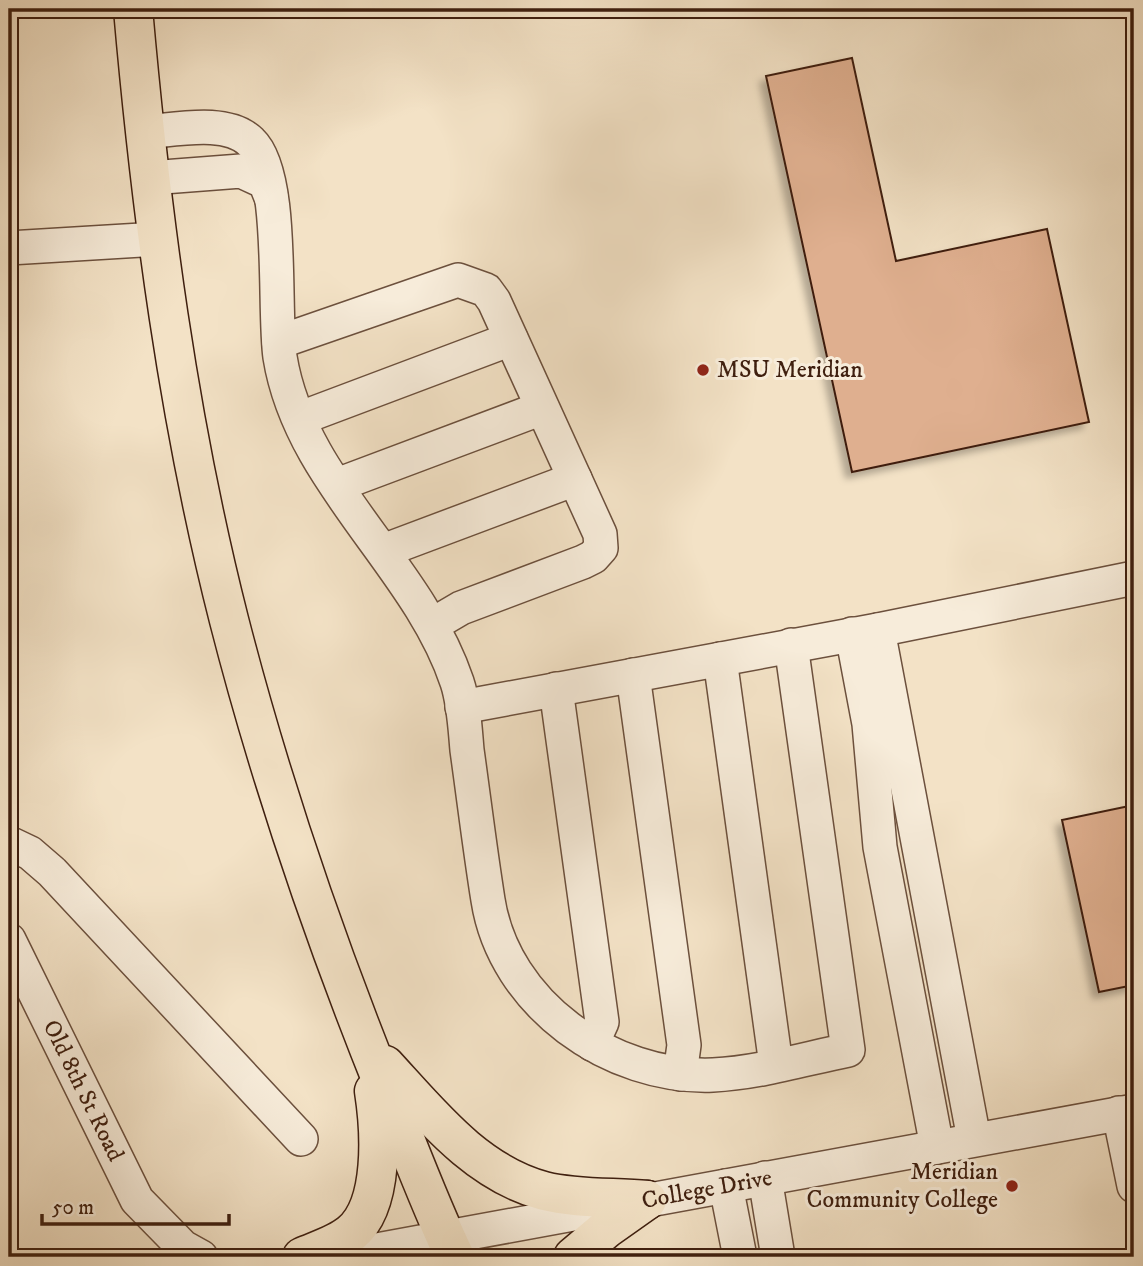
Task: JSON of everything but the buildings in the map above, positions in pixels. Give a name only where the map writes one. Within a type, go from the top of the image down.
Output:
[{"type":"main road","points":[[133,9],[144,132],[158,239],[191,442],[228,617],[272,775],[317,916],[450,1247]]},
{"type":"main road","points":[[368,1048],[468,1152],[503,1175],[545,1191],[647,1200]]},
{"type":"main road","points":[[302,1257],[353,1232],[369,1204],[377,1170],[379,1125],[368,1048]]},
{"type":"main road","points":[[573,1257],[606,1228],[647,1200]]},
{"type":"street","points":[[144,132],[222,128],[250,141],[259,152],[271,197],[279,342],[288,385],[320,460],[443,643],[459,686],[488,904],[500,940],[518,974],[541,1004],[592,1044],[637,1065],[680,1074],[731,1074],[848,1050],[792,645]]},
{"type":"street","points":[[150,178],[242,171],[265,182],[271,197]]},
{"type":"street","points":[[9,248],[158,239]]},
{"type":"street","points":[[279,342],[458,280],[486,290],[494,301],[600,534],[601,548],[593,557],[461,608],[432,625]]},
{"type":"street","points":[[300,418],[511,339]]},
{"type":"street","points":[[337,485],[542,408]]},
{"type":"street","points":[[383,551],[575,479]]},
{"type":"street","points":[[462,707],[865,632],[1134,578]]},
{"type":"street","points":[[865,632],[974,1139]]},
{"type":"street","points":[[865,632],[869,724],[880,848],[937,1147]]},
{"type":"street","points":[[720,659],[776,1065]]},
{"type":"street","points":[[633,675],[684,1045],[680,1074]]},
{"type":"street","points":[[556,689],[602,1022],[592,1044]]},
{"type":"street","points":[[9,843],[30,853],[52,872],[301,1139]]},
{"type":"street","name":"Old 8th St Road","points":[[9,940],[137,1200],[183,1247],[201,1257]]},
{"type":"street","points":[[1127,1112],[1134,1186]]},
{"type":"street","name":"College Drive","points":[[450,1247],[647,1200],[1127,1112]]},
{"type":"street","points":[[765,1178],[778,1257]]},
{"type":"street","points":[[726,1186],[740,1257]]},
{"type":"street","points":[[339,1257],[450,1247]]},
{"type":"place","name":"MSU Meridian","points":[[703,370]]},
{"type":"place","name":"Meridian Community College","points":[[1012,1186]]}]
